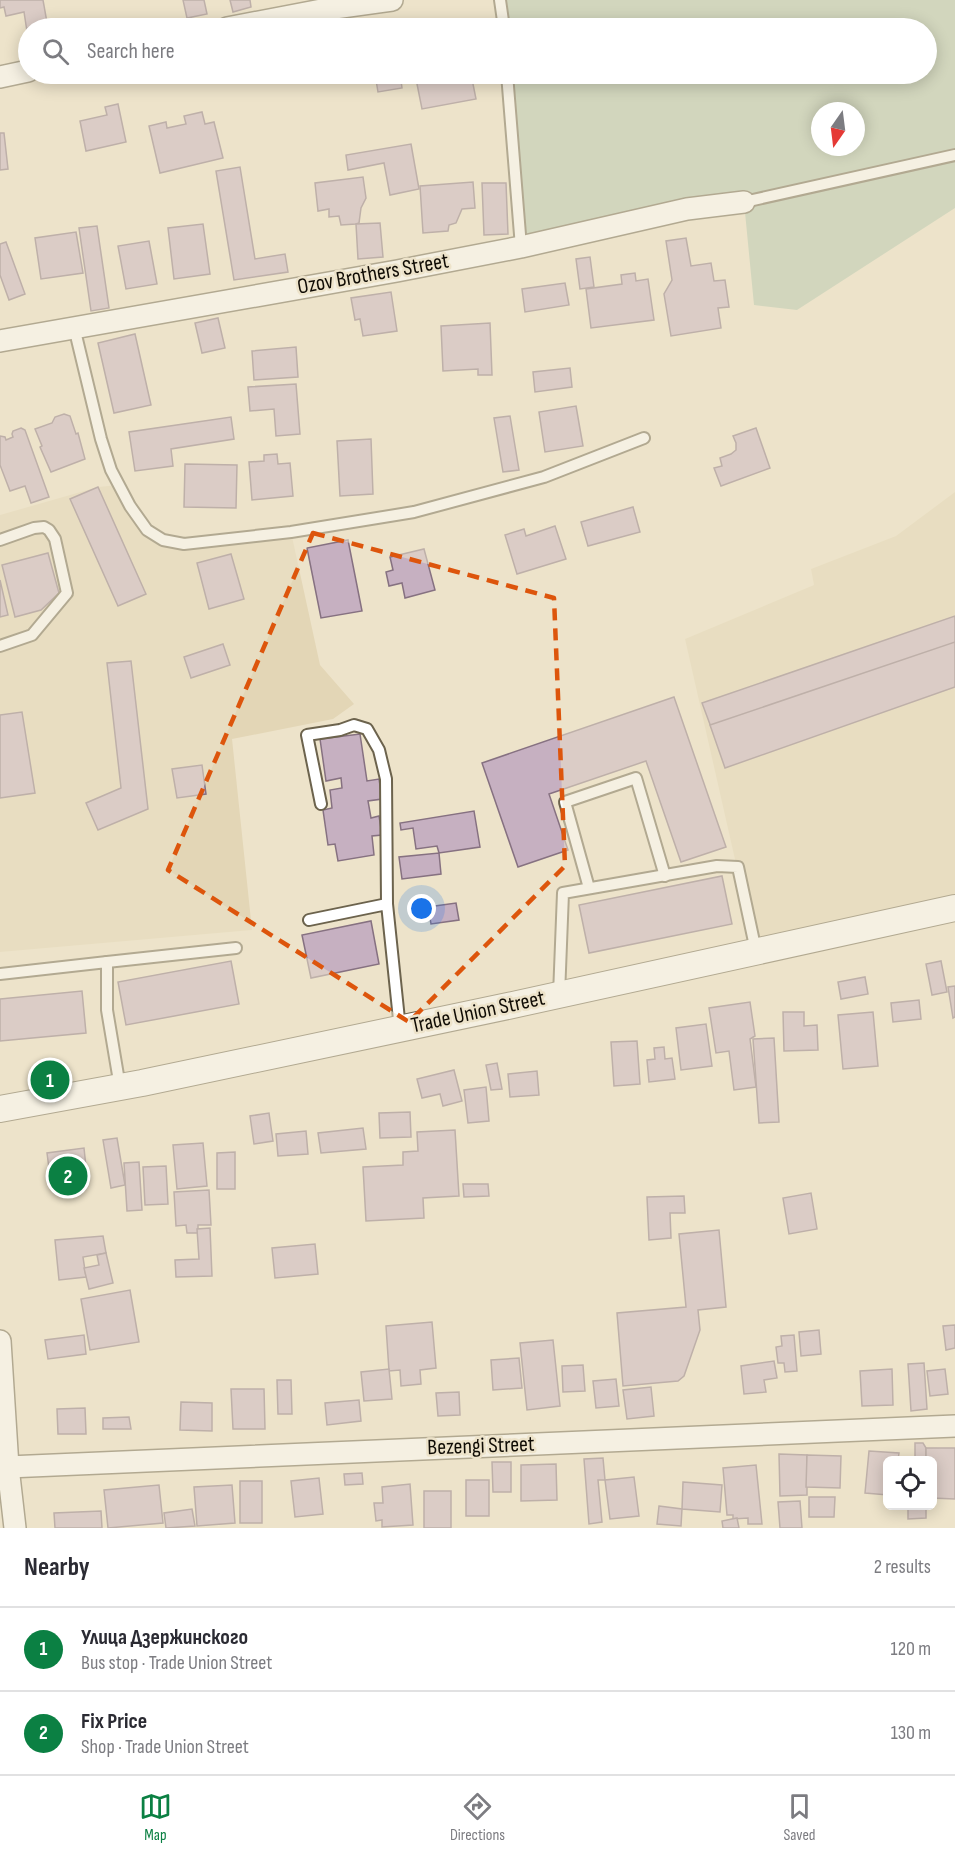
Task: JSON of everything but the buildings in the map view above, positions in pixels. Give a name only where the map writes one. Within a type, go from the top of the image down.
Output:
[{"type":"street","points":[[280,18],[392,0]]},
{"type":"street","points":[[0,77],[18,73]]},
{"type":"street","name":"Ozov Brothers Street","points":[[0,341],[521,247],[687,209],[744,202]]},
{"type":"street","name":"Trade Union Street","points":[[0,1109],[120,1087],[400,1029],[955,908]]},
{"type":"street","points":[[0,1341],[8,1467],[15,1528]]},
{"type":"street","name":"Bezengi Street","points":[[8,1467],[955,1426]]},
{"type":"lane","points":[[501,0],[503,18]]},
{"type":"lane","points":[[508,84],[521,247]]},
{"type":"lane","points":[[744,202],[955,155]]},
{"type":"lane","points":[[75,327],[101,439],[111,470],[130,507],[147,530],[163,540],[184,544],[291,532],[414,512],[544,477],[644,438]]},
{"type":"lane","points":[[0,540],[34,528],[44,527],[53,533],[67,593],[32,635],[0,646]]},
{"type":"lane","points":[[321,804],[307,735],[340,730],[354,724],[367,729],[379,750],[386,779],[387,904],[400,1029]]},
{"type":"lane","points":[[589,888],[566,802],[636,778],[665,876]]},
{"type":"lane","points":[[559,995],[563,892],[717,866],[738,867],[756,952]]},
{"type":"lane","points":[[309,920],[387,904]]},
{"type":"lane","points":[[0,974],[236,948]]},
{"type":"lane","points":[[107,962],[107,1010],[120,1087]]},
{"type":"highlighted area","points":[[313,533],[554,598],[565,866],[409,1022],[168,870]]},
{"type":"shaded area","points":[[119,485],[147,530],[184,544],[291,532],[320,665],[354,704],[333,719],[232,739],[252,930],[0,952],[0,515],[98,487]]},
{"type":"shaded area","points":[[955,492],[955,908],[756,952],[685,639],[814,585],[811,569],[896,536]]},
{"type":"green space","points":[[500,0],[955,0],[955,208],[797,310],[754,305],[744,202],[521,247],[508,84],[937,84],[937,18],[503,18]]},
{"type":"place","name":"Улица Дзержинского","points":[[50,1080]]},
{"type":"place","name":"Fix Price","points":[[68,1176]]}]
